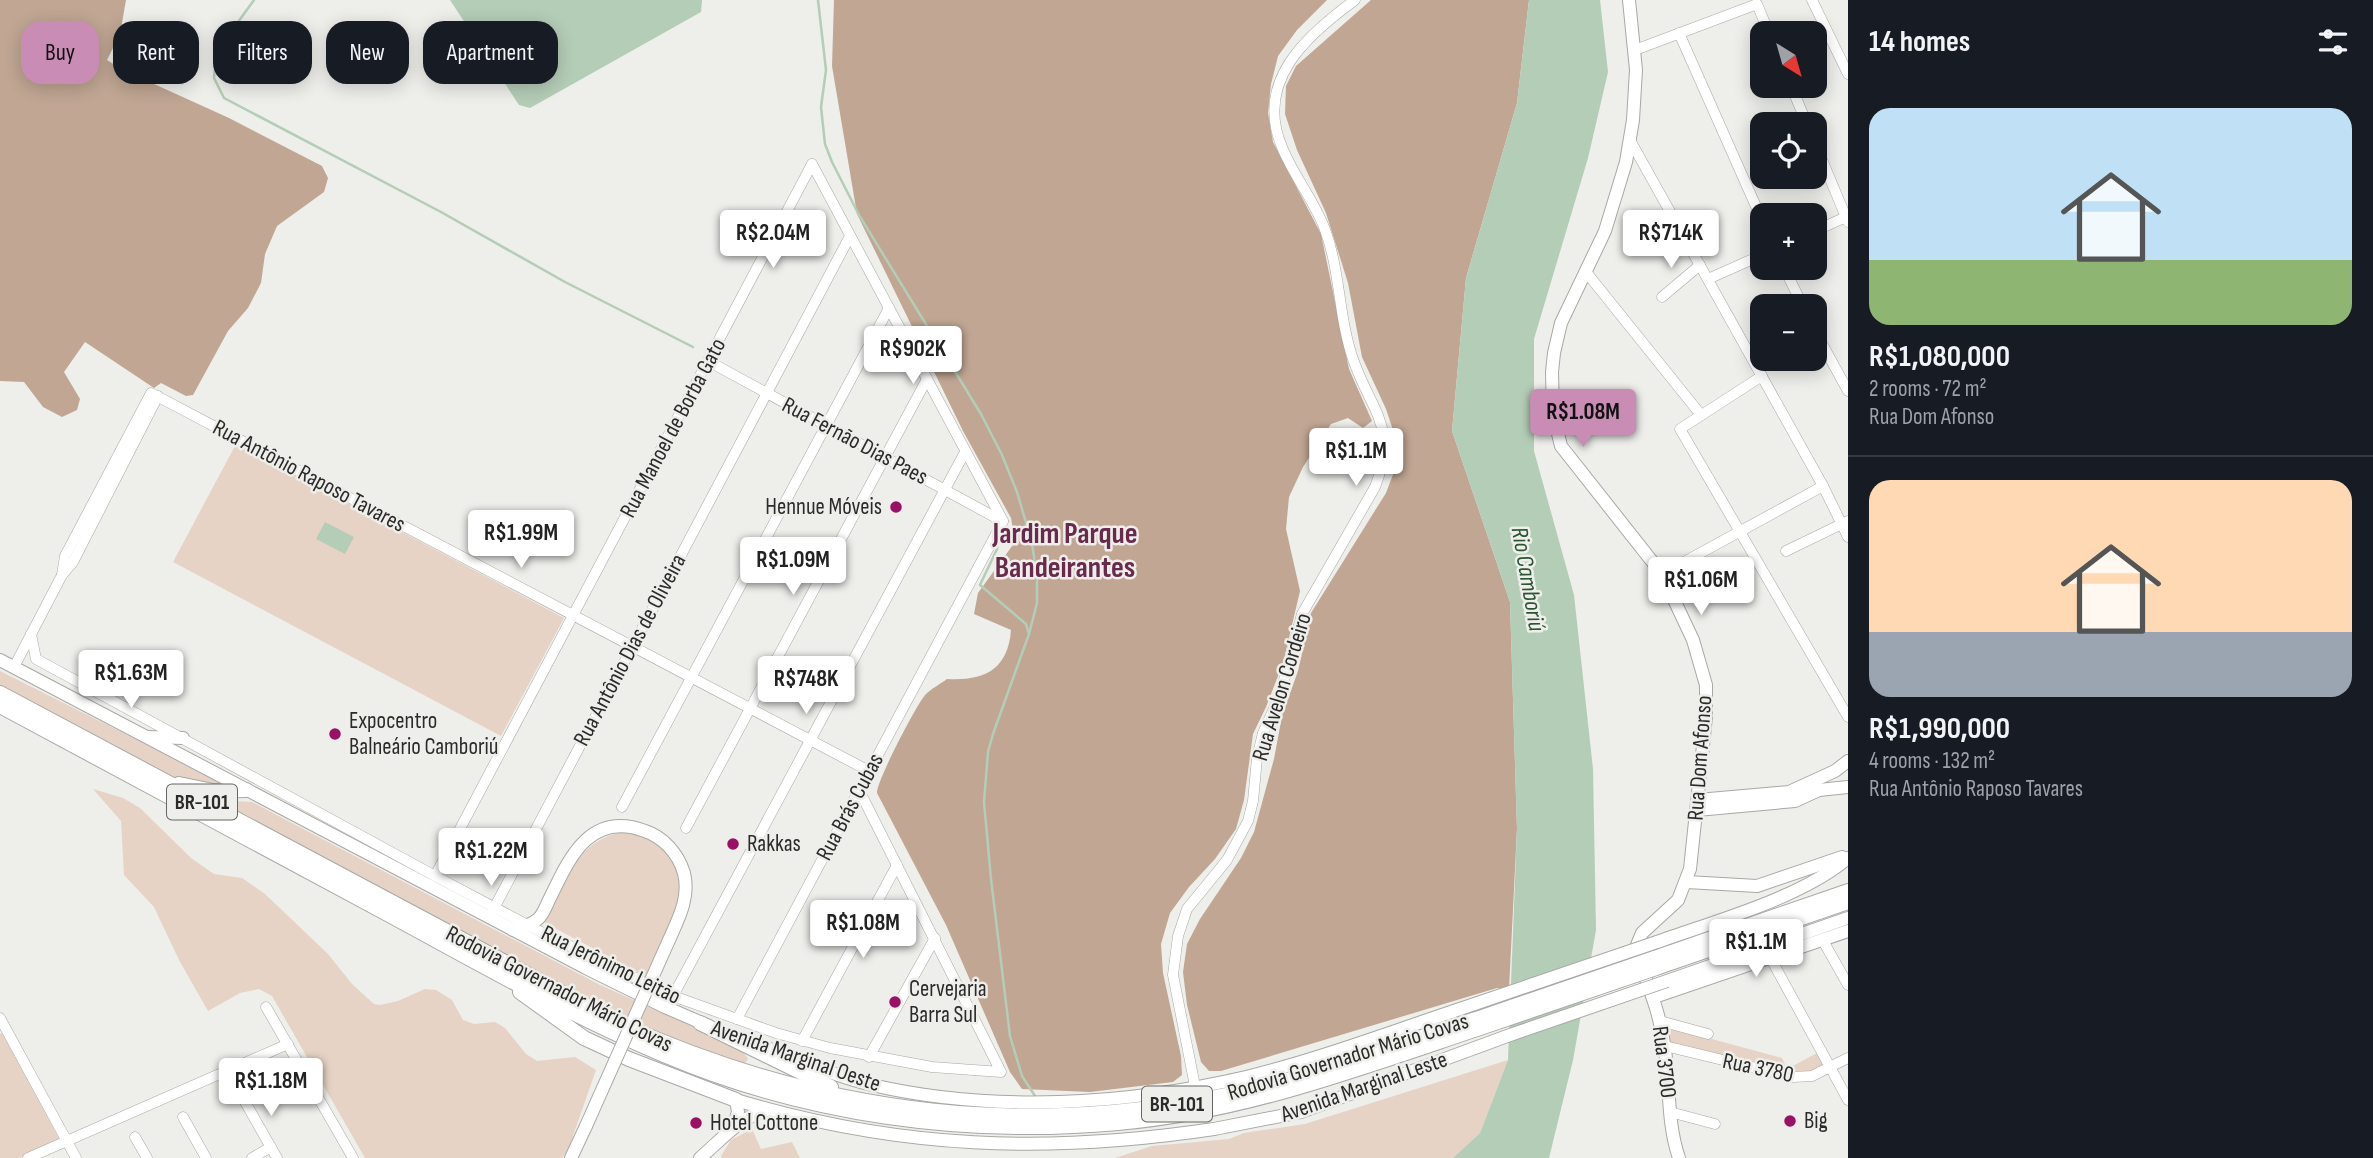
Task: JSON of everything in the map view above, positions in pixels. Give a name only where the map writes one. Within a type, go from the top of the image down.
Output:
[{"type":"highway","name":"Rodovia Governador Mário Covas","points":[[0,693],[621,1024],[695,1055],[802,1088],[868,1102],[956,1113],[1086,1115],[1158,1108],[1231,1094],[1478,1023]]},
{"type":"highway","name":"Rodovia Governador Mário Covas","points":[[0,706],[492,970],[640,1045],[747,1085],[877,1115],[979,1125],[1096,1125],[1207,1110],[1299,1088],[1657,962],[1848,902]]},
{"type":"highway","points":[[160,779],[213,791],[246,790]]},
{"type":"highway","name":"Rodovia Governador Mário Covas","points":[[1657,962],[1848,891]]},
{"type":"highway","points":[[492,970],[584,1038],[629,1059],[736,1100]]},
{"type":"highway","points":[[700,1023],[814,1081],[868,1102]]},
{"type":"main road","name":"Rua Dom Afonso","points":[[1629,0],[1635,50],[1635,98],[1630,140],[1616,201],[1605,231],[1561,323],[1553,353],[1553,413],[1556,433],[1566,454],[1662,574],[1693,640],[1706,685],[1706,717],[1698,805],[1687,883],[1671,908],[1638,938],[1635,950],[1642,967]]},
{"type":"main road","name":"Avenida Marginal Oeste","points":[[0,660],[475,910],[491,910],[513,930],[640,995],[700,1023],[843,1077],[932,1096],[1013,1101],[1076,1101],[1149,1094],[1248,1076],[1305,1061],[1657,942],[1788,893],[1820,877],[1848,856]]},
{"type":"main road","points":[[145,737],[183,738]]},
{"type":"main road","points":[[1698,805],[1789,792],[1835,771],[1848,761]]},
{"type":"main road","points":[[1835,771],[1836,783],[1846,787]]},
{"type":"main road","points":[[1698,805],[1795,801],[1819,790],[1846,787]]},
{"type":"main road","points":[[543,945],[536,925],[569,858],[578,846],[601,830],[622,827],[635,828],[657,836],[674,852],[684,873],[685,899],[670,940],[571,1158]]},
{"type":"main road","name":"Avenida Marginal Oeste","points":[[1687,883],[1757,886],[1848,856]]},
{"type":"main road","name":"Avenida Marginal Leste","points":[[736,1100],[767,1110],[856,1130],[906,1138],[973,1143],[1054,1145],[1214,1129],[1310,1109],[1510,1035],[1848,918]]},
{"type":"main road","points":[[513,930],[536,925]]},
{"type":"main road","points":[[1654,997],[1848,930]]},
{"type":"main road","name":"Rua 3700","points":[[1642,967],[1654,997],[1665,1046],[1670,1112],[1679,1158]]},
{"type":"main road","points":[[733,1128],[738,1112],[736,1100]]},
{"type":"main road","points":[[700,1158],[733,1128],[752,1115],[767,1110]]},
{"type":"street","name":"Rua Avelon Cordeiro","points":[[1195,1087],[1173,975],[1178,936],[1187,909],[1227,860],[1248,821],[1263,733],[1280,695],[1302,614],[1374,486],[1386,450],[1385,435],[1348,346],[1338,281],[1324,228],[1281,147],[1275,124],[1275,98],[1282,76],[1293,56],[1322,24],[1356,0]]},
{"type":"street","points":[[1812,0],[1848,74]]},
{"type":"street","points":[[1635,50],[1757,4],[1764,21]]},
{"type":"street","points":[[1679,33],[1754,203]]},
{"type":"street","points":[[1630,140],[1845,522],[1848,537]]},
{"type":"street","name":"Rua Manoel de Borba Gato","points":[[435,876],[812,164],[850,236]]},
{"type":"street","points":[[1827,171],[1847,218],[1827,226]]},
{"type":"street","points":[[850,236],[1003,521]]},
{"type":"street","name":"Rua Antônio Dias de Oliveira","points":[[491,910],[850,236]]},
{"type":"street","points":[[1708,279],[1750,260]]},
{"type":"street","points":[[1662,297],[1700,265]]},
{"type":"street","points":[[1586,272],[1701,415]]},
{"type":"street","points":[[622,807],[889,308]]},
{"type":"street","points":[[1827,353],[1848,391]]},
{"type":"street","name":"Rua Fernão Dias Paes","points":[[708,362],[1003,521]]},
{"type":"street","points":[[1762,376],[1680,429],[1848,717]]},
{"type":"street","points":[[686,828],[927,379]]},
{"type":"street","name":"Rua Antônio Raposo Tavares","points":[[31,634],[62,575],[73,562],[154,394],[869,771]]},
{"type":"street","points":[[673,996],[965,452]]},
{"type":"street","points":[[1662,574],[1823,486]]},
{"type":"street","name":"Rua Brás Cubas","points":[[737,1019],[1003,521]]},
{"type":"street","points":[[1786,551],[1845,522]]},
{"type":"street","points":[[14,667],[31,634]]},
{"type":"street","name":"Rua Jerônimo Leitão","points":[[31,634],[36,659],[435,876],[491,910],[536,925],[673,996],[802,1041],[869,1057],[932,1067],[1001,1072],[935,938]]},
{"type":"street","points":[[859,790],[935,938],[869,1057]]},
{"type":"street","points":[[802,1041],[897,865]]},
{"type":"street","points":[[435,876],[452,898]]},
{"type":"street","points":[[1822,939],[1848,985]]},
{"type":"street","points":[[1770,957],[1848,1100]]},
{"type":"street","points":[[266,1007],[353,1158]]},
{"type":"street","points":[[0,1018],[76,1158]]},
{"type":"street","points":[[1660,1021],[1708,1034]]},
{"type":"street","points":[[28,1158],[288,1044]]},
{"type":"street","name":"Rua 3780","points":[[1665,1046],[1793,1077],[1812,1076],[1848,1058]]},
{"type":"street","points":[[240,1093],[277,1158]]},
{"type":"street","points":[[1670,1112],[1715,1124]]},
{"type":"street","points":[[183,1117],[206,1158]]},
{"type":"street","points":[[135,1136],[147,1158]]},
{"type":"street","points":[[252,1158],[271,1147]]},
{"type":"shaded area","points":[[0,0],[126,0],[122,21],[113,21],[113,48],[107,60],[113,64],[113,84],[154,84],[229,118],[322,166],[328,178],[324,192],[277,226],[265,254],[261,283],[248,308],[228,331],[193,395],[186,396],[161,383],[154,388],[85,342],[64,372],[80,399],[77,410],[62,417],[43,407],[24,382],[0,381]]},
{"type":"shaded area","points":[[834,0],[1327,0],[1297,30],[1278,56],[1268,113],[1273,142],[1321,234],[1349,369],[1372,421],[1363,428],[1348,418],[1331,424],[1303,467],[1289,497],[1286,529],[1300,591],[1283,663],[1253,734],[1244,800],[1236,829],[1170,913],[1161,944],[1163,973],[1181,1056],[1182,1075],[1173,1082],[1090,1092],[1022,1089],[1010,1072],[946,925],[877,793],[889,760],[925,695],[947,679],[983,675],[999,664],[1005,655],[1011,630],[974,614],[978,593],[1015,542],[1011,518],[963,431],[857,214],[832,66]]},
{"type":"shaded area","points":[[1371,0],[1529,0],[1517,103],[1466,278],[1452,431],[1510,602],[1517,829],[1509,989],[1497,988],[1221,1071],[1209,1071],[1201,1062],[1187,1005],[1183,972],[1187,944],[1200,919],[1241,858],[1254,832],[1274,759],[1282,716],[1298,671],[1311,613],[1386,493],[1397,464],[1395,436],[1386,409],[1362,357],[1348,283],[1326,213],[1297,150],[1285,114],[1286,86],[1296,66]]},
{"type":"shaded area","points":[[236,444],[564,618],[501,736],[173,562]]},
{"type":"shaded area","points":[[0,671],[226,786],[183,781],[164,772],[0,686]]},
{"type":"shaded area","points":[[93,789],[123,798],[140,808],[191,858],[214,874],[242,878],[265,894],[328,954],[352,984],[374,1004],[398,1001],[425,989],[436,990],[452,1000],[463,1020],[474,1024],[495,1022],[505,1028],[526,1054],[537,1061],[575,1057],[596,1070],[568,1150],[562,1158],[365,1158],[272,996],[259,989],[240,993],[208,1011],[179,960],[154,907],[124,875],[121,821]]},
{"type":"shaded area","points":[[214,801],[252,802],[600,985],[721,1039],[744,1053],[748,1059],[743,1066],[629,1022]]},
{"type":"shaded area","points":[[624,832],[656,842],[676,866],[680,881],[675,914],[646,976],[545,923],[566,879],[583,854],[608,836]]},
{"type":"shaded area","points":[[1664,1026],[1782,1058],[1787,1069],[1817,1053],[1825,1066],[1809,1072],[1791,1073],[1668,1043]]},
{"type":"shaded area","points":[[2,1033],[59,1139],[19,1158],[0,1158]]},
{"type":"shaded area","points":[[1508,1060],[1480,1133],[1453,1158],[1115,1158],[1152,1146],[1229,1139],[1244,1133],[1305,1124]]},
{"type":"shaded area","points":[[752,1129],[761,1149],[792,1142],[800,1158],[722,1158],[731,1140]]},
{"type":"water","points":[[450,0],[702,0],[701,12],[530,108],[519,105],[505,84],[558,84],[558,21],[464,21]]},
{"type":"water","name":"Rio Camboriú","points":[[1529,0],[1600,0],[1608,72],[1588,158],[1534,339],[1534,451],[1574,595],[1593,769],[1596,930],[1573,1060],[1549,1158],[1453,1158],[1480,1133],[1508,1060],[1517,829],[1510,602],[1452,431],[1466,278],[1517,103]]},
{"type":"water","points":[[325,522],[354,537],[345,554],[316,539]]},
{"type":"waterway","points":[[254,0],[217,51],[214,78],[224,98],[441,212],[565,282],[693,347]]},
{"type":"waterway","points":[[818,0],[826,70],[821,107],[825,144],[832,162],[859,215],[981,414],[1017,492],[1032,543],[1037,603],[988,752],[984,802],[1010,1036],[1022,1076],[1035,1096]]},
{"type":"waterway","points":[[999,537],[997,549],[980,585],[1026,624],[1029,634]]},
{"type":"place","name":"Hennue Móveis","points":[[896,507]]},
{"type":"place","name":"Expocentro Balneário Camboriú","points":[[335,734]]},
{"type":"place","name":"Rakkas","points":[[733,844]]},
{"type":"place","name":"Cervejaria Barra Sul","points":[[895,1002]]},
{"type":"place","name":"Big","points":[[1790,1121]]},
{"type":"place","name":"Hotel Cottone","points":[[696,1123]]},
{"type":"district","name":"Jardim Parque Bandeirantes","points":[[1065,551]]}]
